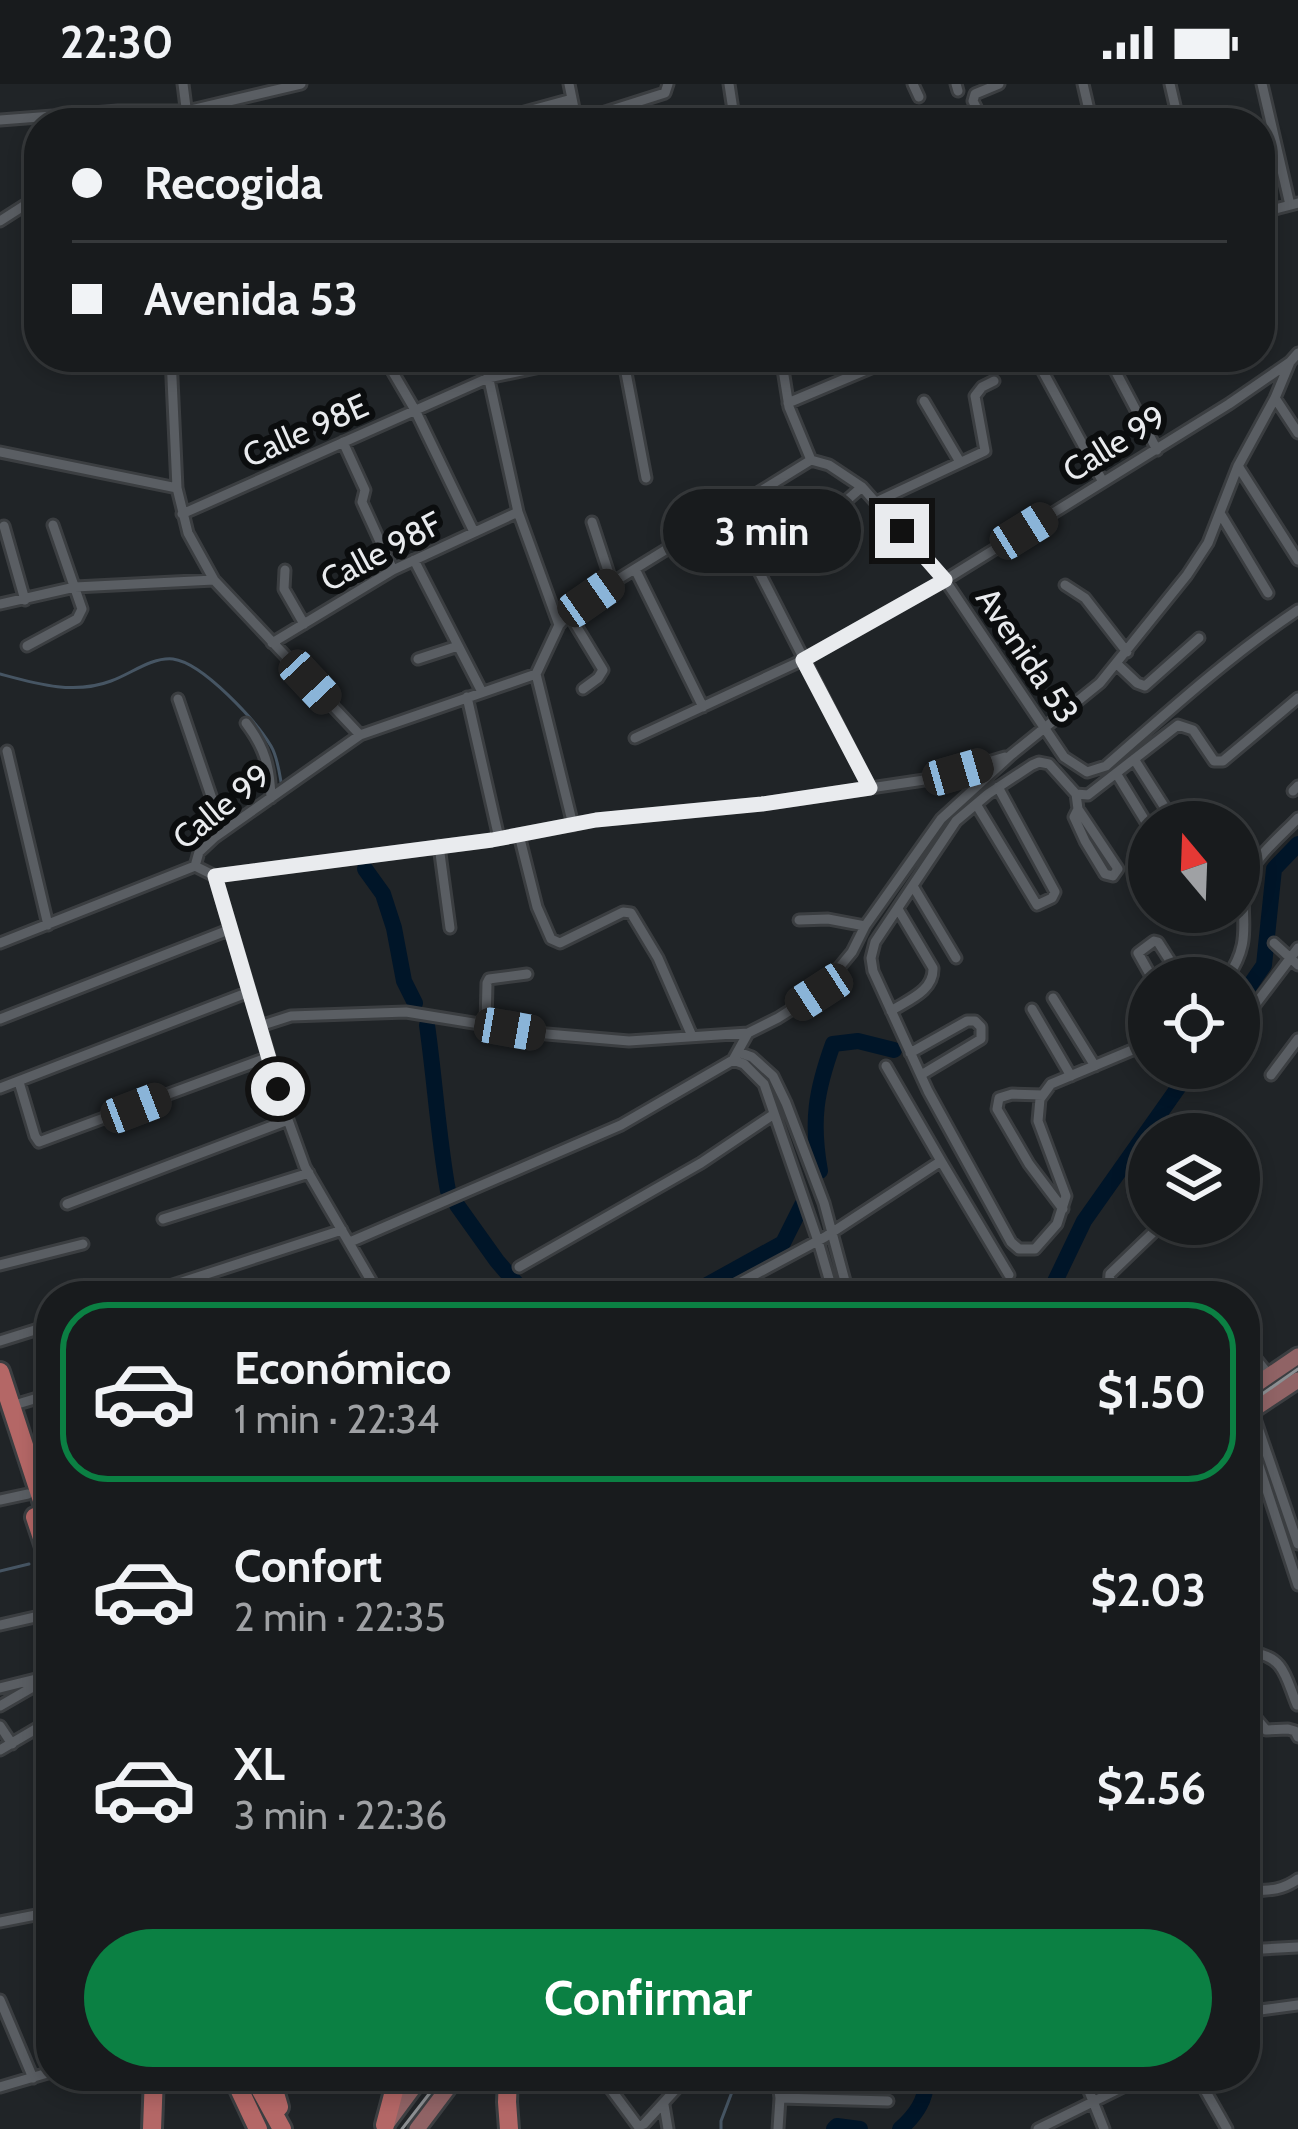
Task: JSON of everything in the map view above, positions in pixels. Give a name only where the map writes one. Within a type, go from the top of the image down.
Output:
[{"type":"highway","points":[[0,1372],[6,1408],[36,1484]]},
{"type":"highway","points":[[152,2129],[153,2091]]},
{"type":"highway","points":[[239,2091],[258,2129]]},
{"type":"highway","points":[[262,2091],[284,2129]]},
{"type":"highway","points":[[274,2091],[284,2129]]},
{"type":"highway","points":[[384,2127],[394,2091]]},
{"type":"highway","points":[[508,2091],[509,2129]]},
{"type":"main road","points":[[1260,1381],[1298,1356]]},
{"type":"main road","points":[[1260,1407],[1298,1381]]},
{"type":"main road","points":[[384,2127],[411,2091]]},
{"type":"main road","points":[[417,2129],[446,2091]]},
{"type":"street","points":[[211,108],[265,88],[301,84]]},
{"type":"street","points":[[569,84],[574,108]]},
{"type":"street","points":[[633,84],[637,100]]},
{"type":"street","points":[[615,108],[665,93],[668,84]]},
{"type":"street","points":[[913,84],[919,97]]},
{"type":"street","points":[[977,108],[975,94],[999,84]]},
{"type":"street","points":[[539,108],[572,99]]},
{"type":"street","points":[[1275,133],[1294,204]]},
{"type":"street","name":"Calle 99","points":[[1275,371],[1298,353]]},
{"type":"street","points":[[260,1026],[291,1016],[406,1012],[535,1033],[629,1042],[748,1033],[819,992],[852,952],[865,926],[941,819],[1011,755],[1084,698],[1187,575],[1208,543],[1238,466],[1289,362]]},
{"type":"street","points":[[171,372],[177,488],[188,533],[214,580],[360,735]]},
{"type":"street","points":[[393,372],[475,532]]},
{"type":"street","points":[[487,372],[518,512],[559,625]]},
{"type":"street","name":"Calle 98E","points":[[182,514],[510,372]]},
{"type":"street","points":[[626,372],[646,478]]},
{"type":"street","points":[[573,824],[536,674],[569,614],[811,460],[788,403],[783,372]]},
{"type":"street","points":[[788,403],[853,372]]},
{"type":"street","points":[[1043,372],[1103,482]]},
{"type":"street","points":[[1116,372],[1156,450]]},
{"type":"street","name":"Calle 99","points":[[635,738],[803,660],[945,580],[1274,372]]},
{"type":"street","points":[[876,502],[986,449],[975,396],[994,381]]},
{"type":"street","points":[[1275,398],[1298,433]]},
{"type":"street","points":[[925,400],[960,462]]},
{"type":"street","points":[[343,442],[365,490],[362,502],[393,570]]},
{"type":"street","points":[[0,452],[177,488]]},
{"type":"street","name":"Avenida 53","points":[[811,460],[829,465],[876,502],[945,580],[1064,757],[1087,772],[1106,766],[1221,667],[1298,610]]},
{"type":"street","points":[[1238,466],[1298,560]]},
{"type":"street","points":[[817,526],[862,487]]},
{"type":"street","name":"Calle 98F","points":[[272,643],[393,570],[518,512]]},
{"type":"street","points":[[729,513],[870,788]]},
{"type":"street","points":[[1220,513],[1268,593]]},
{"type":"street","points":[[592,522],[612,584]]},
{"type":"street","points":[[27,646],[77,619],[82,609],[53,525]]},
{"type":"street","points":[[4,526],[25,600]]},
{"type":"street","points":[[414,560],[482,692]]},
{"type":"street","points":[[635,569],[703,707]]},
{"type":"street","points":[[285,570],[284,589],[304,624]]},
{"type":"street","points":[[0,604],[74,587],[214,580]]},
{"type":"street","points":[[1065,585],[1084,598],[1127,652]]},
{"type":"street","points":[[569,614],[603,670],[583,689]]},
{"type":"street","points":[[1117,664],[1142,687],[1199,638]]},
{"type":"street","points":[[418,659],[458,646]]},
{"type":"street","name":"Calle 99","points":[[0,943],[195,866],[199,852],[223,831],[360,735],[536,674]]},
{"type":"street","points":[[467,697],[499,838]]},
{"type":"street","points":[[1076,794],[1088,795],[1178,724],[1192,730],[1214,761],[1223,761],[1298,698]]},
{"type":"street","points":[[178,699],[223,831]]},
{"type":"street","points":[[246,723],[263,746],[271,798]]},
{"type":"street","points":[[7,751],[49,925]]},
{"type":"street","points":[[195,866],[215,876],[573,824],[762,804],[931,779],[1011,755]]},
{"type":"street","points":[[1053,769],[1064,757]]},
{"type":"street","points":[[1134,759],[1161,801]]},
{"type":"street","points":[[1078,809],[1074,817],[1084,841],[1106,874],[1113,876],[1118,869],[1078,809],[1076,794],[1049,764],[1039,763],[998,787],[956,821],[875,942],[873,971],[921,1075],[1019,1249],[1035,1249],[1057,1224],[1066,1196],[1038,1121],[1042,1096],[1051,1084],[1128,1052]]},
{"type":"street","points":[[1116,773],[1133,801]]},
{"type":"street","points":[[976,803],[1037,905],[1052,898],[1055,892],[998,787]]},
{"type":"street","points":[[1260,860],[1298,818]]},
{"type":"street","points":[[520,835],[537,907],[551,939],[560,943],[623,912],[632,913],[658,958],[692,1036]]},
{"type":"street","points":[[439,846],[450,928]]},
{"type":"street","points":[[215,876],[288,1120],[309,1173],[371,1281]]},
{"type":"street","points":[[913,886],[956,958]]},
{"type":"street","points":[[891,1011],[925,990],[934,974],[898,909]]},
{"type":"street","points":[[799,920],[828,919],[865,926]]},
{"type":"street","points":[[0,1019],[231,929]]},
{"type":"street","points":[[1141,957],[1138,952],[1154,941],[1168,957]]},
{"type":"street","points":[[1260,1000],[1295,957],[1274,943]]},
{"type":"street","points":[[486,1025],[489,979],[527,974]]},
{"type":"street","points":[[0,1073],[2,1088],[249,992]]},
{"type":"street","points":[[1053,998],[1095,1066]]},
{"type":"street","points":[[1032,1009],[1071,1076]]},
{"type":"street","points":[[910,1053],[967,1021],[982,1027],[980,1040],[921,1075]]},
{"type":"street","points":[[350,1242],[621,1125],[736,1056],[748,1033]]},
{"type":"street","points":[[1271,1075],[1298,1039]]},
{"type":"street","points":[[736,1056],[764,1084],[830,1281]]},
{"type":"street","points":[[736,1056],[752,1057],[773,1076],[802,1144],[846,1281]]},
{"type":"street","points":[[19,1082],[39,1142],[269,1057]]},
{"type":"street","points":[[886,1066],[1009,1274]]},
{"type":"street","points":[[1042,1096],[1012,1094],[999,1098],[997,1108],[1029,1164],[1063,1209]]},
{"type":"street","points":[[519,1267],[701,1163],[774,1114]]},
{"type":"street","points":[[68,1204],[288,1120]]},
{"type":"street","points":[[744,1281],[818,1241],[941,1162]]},
{"type":"street","points":[[163,1219],[309,1173]]},
{"type":"street","points":[[185,1281],[342,1230]]},
{"type":"street","points":[[0,1265],[83,1244]]},
{"type":"street","points":[[1109,1281],[1110,1274],[1140,1245]]},
{"type":"street","points":[[0,1341],[36,1329]]},
{"type":"street","points":[[1260,1364],[1269,1375]]},
{"type":"street","points":[[6,1408],[36,1399]]},
{"type":"street","points":[[1260,1452],[1294,1546],[1298,1585]]},
{"type":"street","points":[[0,1500],[36,1493]]},
{"type":"street","points":[[0,1625],[35,1616]]},
{"type":"street","points":[[1260,1654],[1270,1655],[1280,1665],[1297,1705]]},
{"type":"street","points":[[0,1688],[36,1678]]},
{"type":"street","points":[[0,1706],[36,1685]]},
{"type":"street","points":[[1260,1723],[1266,1730],[1288,1729],[1298,1737]]},
{"type":"street","points":[[0,1726],[12,1744]]},
{"type":"street","points":[[0,1750],[36,1729]]},
{"type":"street","points":[[1260,1891],[1285,1888],[1298,1879]]},
{"type":"street","points":[[0,1922],[36,1915]]},
{"type":"street","points":[[1260,1949],[1298,1947]]},
{"type":"street","points":[[0,2000],[33,2078]]},
{"type":"street","points":[[1260,2012],[1298,2005]]},
{"type":"street","points":[[0,2086],[36,2077]]},
{"type":"street","points":[[612,2091],[638,2126],[675,2091]]},
{"type":"street","points":[[778,2129],[779,2091]]},
{"type":"street","points":[[1090,2091],[1104,2129]]},
{"type":"street","points":[[1038,2129],[1114,2091]]},
{"type":"street","points":[[1205,2091],[1227,2129]]},
{"type":"street","points":[[780,2098],[889,2101]]},
{"type":"street","points":[[664,2104],[668,2129]]},
{"type":"waterway","points":[[0,674],[69,688],[111,681],[157,661],[185,663],[213,682],[254,722],[273,750],[281,782]]},
{"type":"waterway","points":[[1260,971],[1274,869],[1298,844]]},
{"type":"waterway","points":[[365,869],[383,894],[404,981],[415,1003]]},
{"type":"waterway","points":[[427,1025],[448,1191]]},
{"type":"waterway","points":[[820,1171],[817,1106],[833,1044],[858,1041],[894,1050]]},
{"type":"waterway","points":[[1055,1281],[1084,1221],[1177,1089]]},
{"type":"waterway","points":[[457,1205],[514,1281]]},
{"type":"waterway","points":[[714,1281],[783,1243],[802,1205]]},
{"type":"waterway","points":[[0,1571],[29,1564]]},
{"type":"waterway","points":[[721,2129],[732,2091]]},
{"type":"waterway","points":[[900,2129],[925,2091]]},
{"type":"waterway","points":[[834,2129],[860,2129]]},
{"type":"tram line","points":[[1260,1396],[1298,1369]]},
{"type":"tram line","points":[[402,2129],[431,2091]]},
{"type":"route","points":[[278,1089],[215,876],[492,840],[596,820],[870,788],[803,660],[945,580],[902,531]]}]
